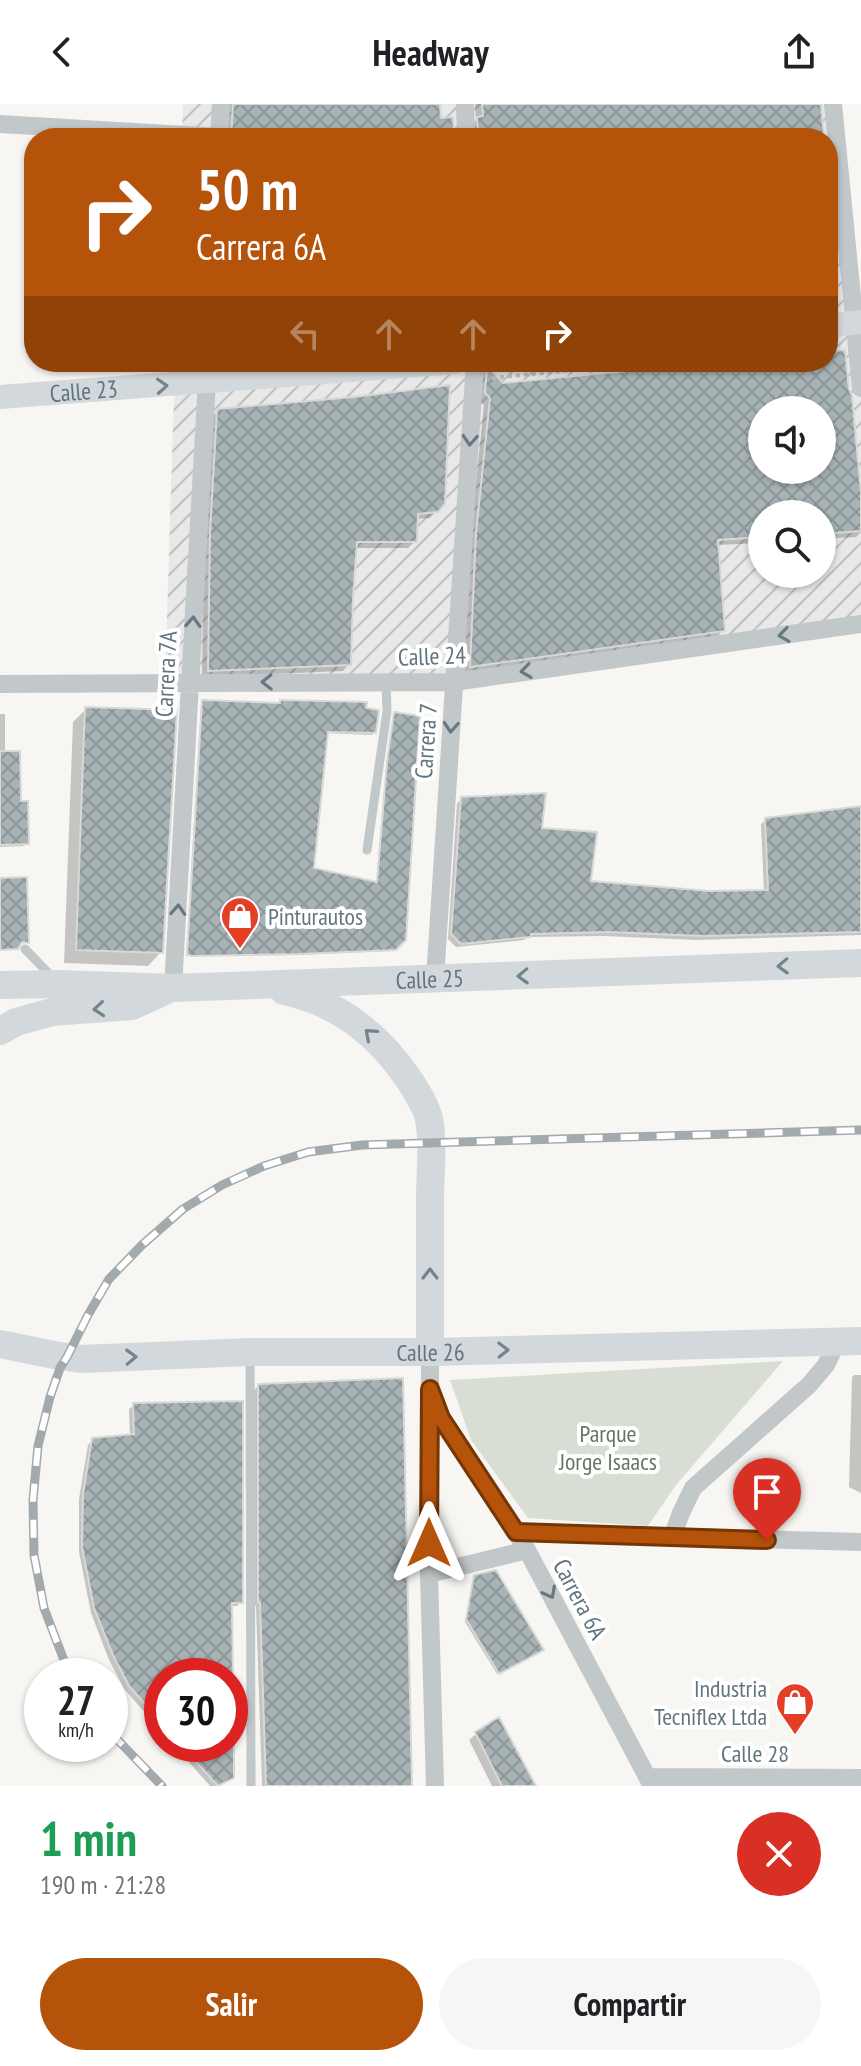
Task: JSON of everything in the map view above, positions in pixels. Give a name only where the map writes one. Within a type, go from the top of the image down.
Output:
[{"type":"main road","points":[[838,325],[858,323]]},
{"type":"main road","name":"Calle 23","points":[[0,397],[207,372]]},
{"type":"main road","name":"Calle 25","points":[[0,985],[173,988],[861,963]]},
{"type":"main road","points":[[251,984],[298,994],[330,1006],[366,1030],[385,1048],[417,1092],[428,1117],[430,1141],[430,1352]]},
{"type":"main road","points":[[0,1031],[16,1022],[52,1012],[132,1006],[173,988]]},
{"type":"main road","points":[[0,1321],[54,1355]]},
{"type":"main road","name":"Calle 26","points":[[0,1344],[81,1359],[250,1352],[430,1352],[849,1342]]},
{"type":"main road","points":[[0,1363],[54,1355]]},
{"type":"street","points":[[220,128],[221,104]]},
{"type":"street","points":[[465,104],[466,128]]},
{"type":"street","points":[[833,104],[836,128]]},
{"type":"street","points":[[0,124],[63,128]]},
{"type":"street","points":[[838,148],[858,323],[861,388]]},
{"type":"street","name":"Carrera 7A","points":[[173,988],[207,372]]},
{"type":"street","name":"Carrera 7","points":[[435,979],[474,372]]},
{"type":"street","name":"Calle 24","points":[[0,684],[454,682],[861,624]]},
{"type":"street","points":[[672,1537],[693,1488],[809,1385],[849,1342]]},
{"type":"street","points":[[793,1343],[810,1366],[809,1385]]},
{"type":"street","name":"Carrera 6A","points":[[430,1352],[430,1389],[441,1418],[527,1550],[650,1782]]},
{"type":"street","points":[[430,1389],[429,1574],[435,1786]]},
{"type":"street","points":[[516,1532],[861,1542]]},
{"type":"street","points":[[429,1574],[527,1550]]},
{"type":"street","name":"Calle 28","points":[[650,1782],[861,1778]]},
{"type":"lane","points":[[367,850],[387,711],[386,681]]},
{"type":"lane","points":[[25,949],[59,984]]},
{"type":"lane","points":[[250,1352],[251,1786]]},
{"type":"path","points":[[490,378],[551,372]]},
{"type":"shaded area","points":[[183,104],[833,104],[835,128],[182,128]]},
{"type":"shaded area","points":[[838,155],[861,388],[861,624],[454,682],[165,683],[175,372],[838,372]]},
{"type":"green space","name":"Parque Jorge Isaacs","points":[[783,1361],[676,1485],[648,1526],[528,1518],[471,1440],[450,1380]]},
{"type":"building","points":[[233,104],[440,104],[441,118],[453,117],[454,128],[232,128]]},
{"type":"building","points":[[482,104],[821,104],[823,128],[478,128],[477,117],[483,116]]},
{"type":"building","points":[[838,350],[845,350],[861,493],[861,531],[836,533],[836,500],[748,500],[748,538],[718,540],[725,631],[470,667],[476,533],[490,398],[485,393],[487,372],[493,372],[503,383],[617,372],[838,372]]},
{"type":"building","points":[[450,385],[445,504],[438,512],[418,514],[417,542],[357,542],[351,665],[208,671],[210,533],[217,409]]},
{"type":"building","points":[[202,700],[367,702],[366,708],[379,710],[376,733],[328,732],[314,868],[377,882],[394,712],[420,716],[406,940],[396,950],[187,954]]},
{"type":"building","points":[[85,707],[177,710],[163,953],[76,950]]},
{"type":"building","points":[[0,751],[20,751],[21,801],[28,801],[29,844],[0,845]]},
{"type":"building","points":[[546,793],[542,828],[597,832],[591,881],[709,891],[768,890],[765,818],[861,806],[861,932],[702,936],[609,932],[531,934],[531,937],[461,944],[451,934],[461,797]]},
{"type":"building","points":[[27,877],[29,943],[22,942],[18,949],[0,950],[0,878]]},
{"type":"building","points":[[403,1378],[412,1786],[266,1786],[258,1602],[258,1384]]},
{"type":"building","points":[[243,1401],[243,1603],[232,1603],[233,1658],[144,1658],[144,1703],[128,1684],[128,1658],[115,1658],[94,1608],[82,1547],[83,1494],[92,1438],[134,1434],[133,1403]]},
{"type":"building","points":[[496,1570],[544,1650],[499,1674],[466,1619],[474,1575]]},
{"type":"building","points":[[499,1717],[536,1786],[502,1786],[475,1732]]},
{"type":"building","points":[[196,1762],[234,1762],[234,1778],[218,1786]]},
{"type":"railway","points":[[63,1658],[44,1608],[34,1555],[33,1500],[38,1446],[50,1397],[60,1368],[109,1279],[183,1209],[222,1185],[264,1166],[308,1152],[362,1145],[861,1130]]},
{"type":"railway","points":[[128,1751],[162,1786]]},
{"type":"place","name":"Pinturautos","points":[[240,950]]},
{"type":"place","name":"Industria Tecniflex Ltda","points":[[795,1736]]},
{"type":"route","points":[[429,1543],[430,1389],[441,1418],[516,1532],[767,1540]]}]
